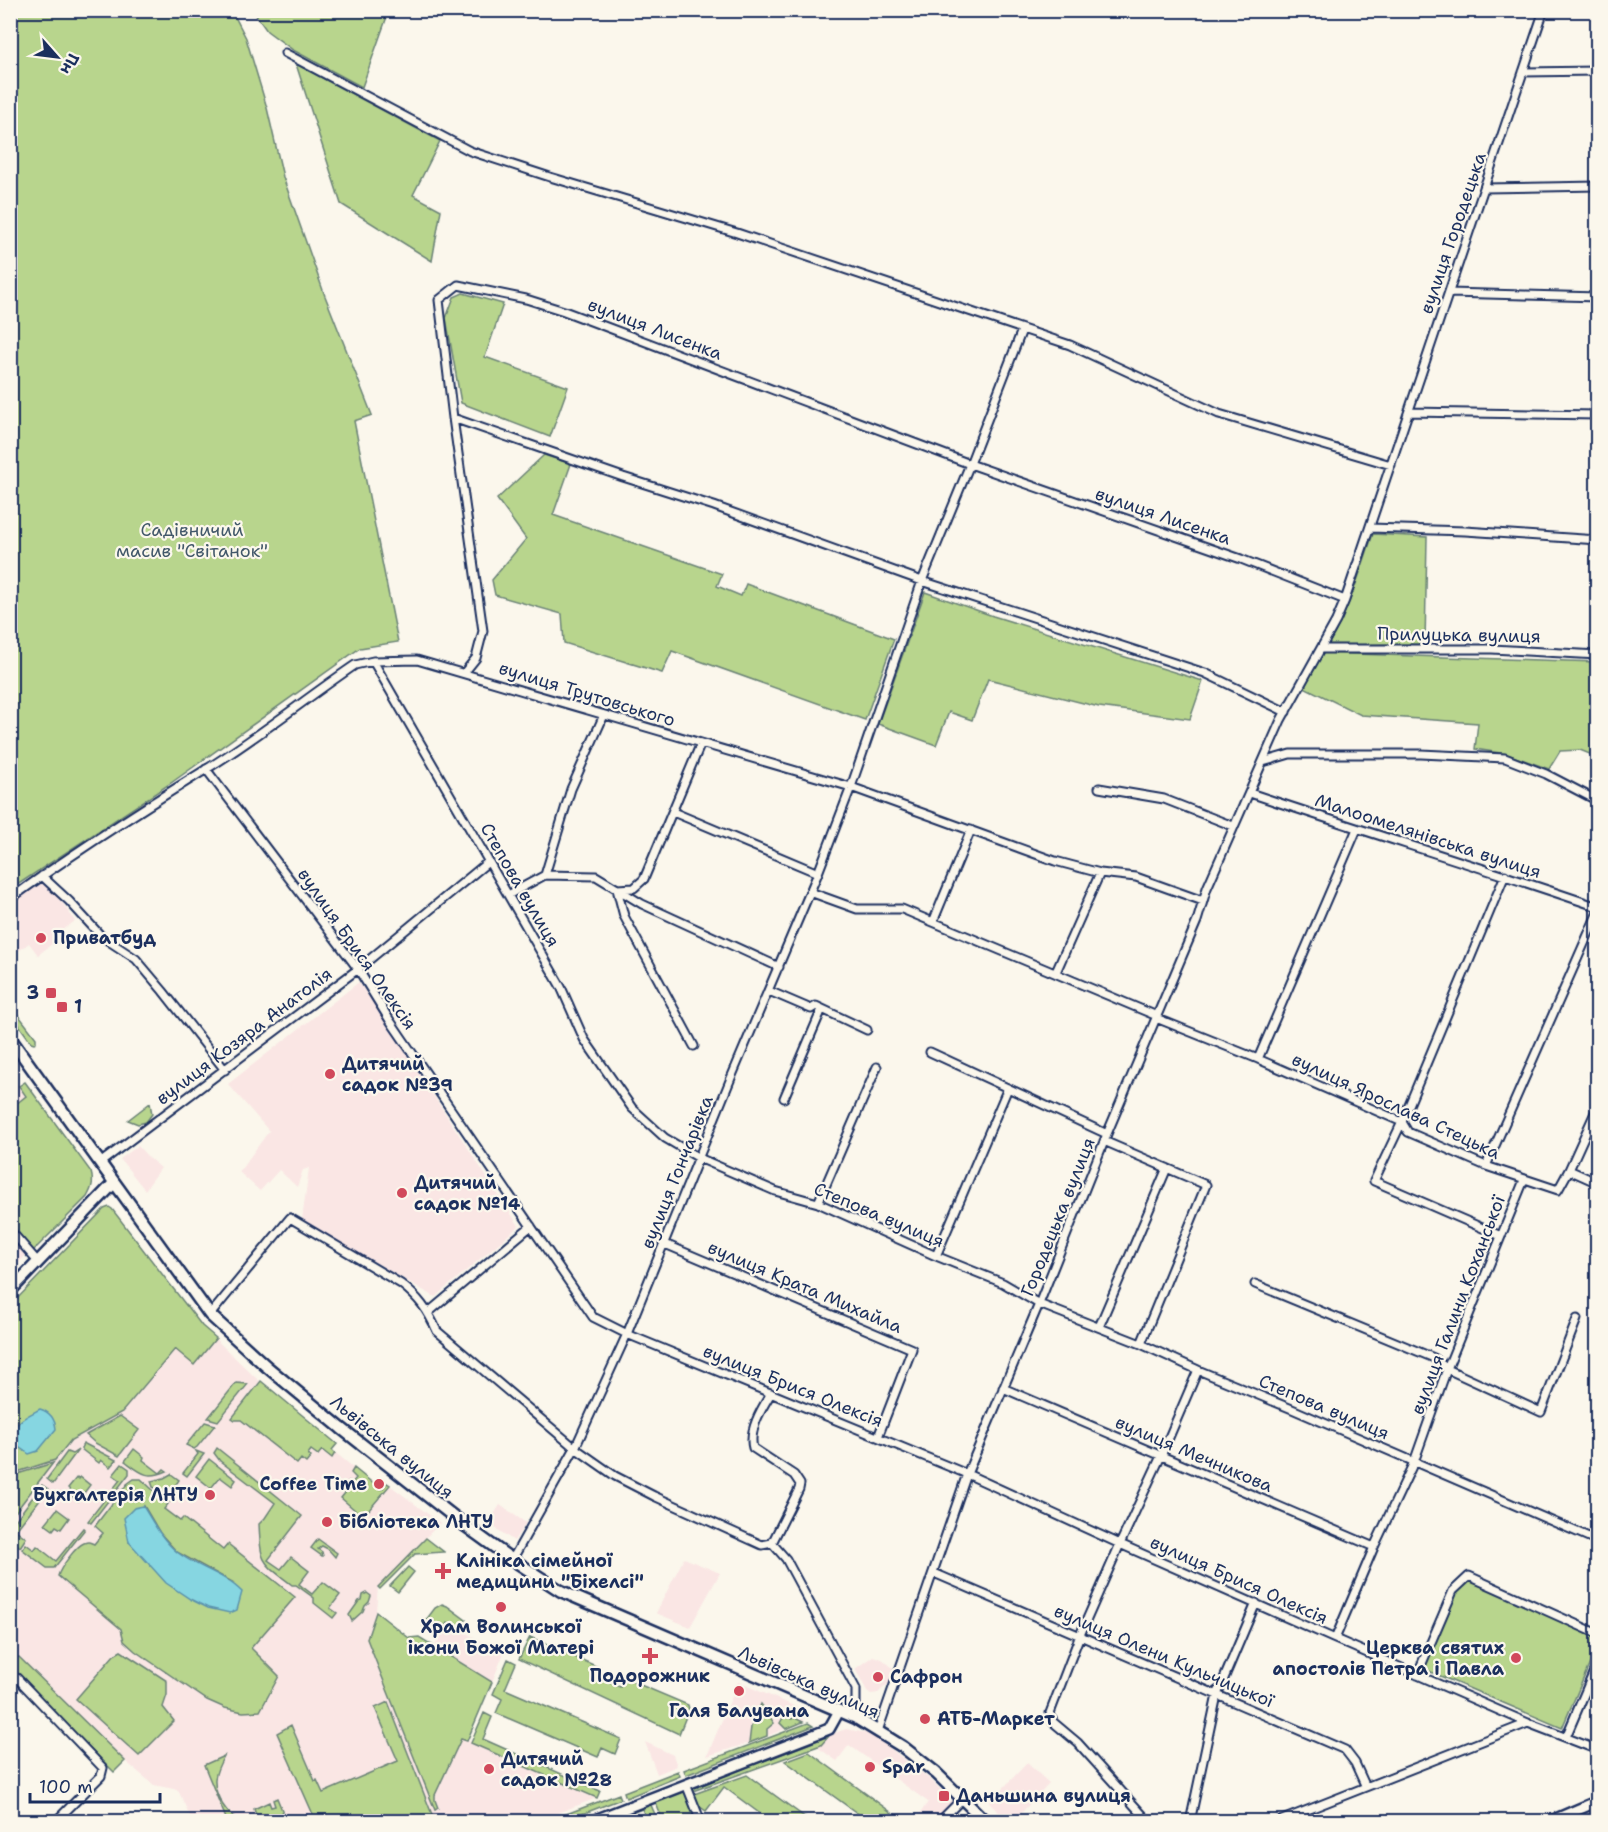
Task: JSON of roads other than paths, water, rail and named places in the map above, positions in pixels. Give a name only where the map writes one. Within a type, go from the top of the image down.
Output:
[{"type":"main road","name":"Львівська вулиця","points":[[10,1038],[210,1315],[266,1366],[341,1428],[460,1522],[512,1560],[561,1591],[855,1718],[903,1747],[936,1773],[986,1821]]},
{"type":"main road","points":[[10,1291],[114,1183]]},
{"type":"street","name":"вулиця Городецька","points":[[1345,600],[1544,10]]},
{"type":"street","points":[[285,53],[470,151],[737,233],[1070,345],[1219,414],[1391,465]]},
{"type":"street","points":[[1523,72],[1598,71]]},
{"type":"street","points":[[1484,188],[1598,186]]},
{"type":"street","name":"вулиця Лисенка","points":[[464,673],[476,658],[483,631],[439,300],[458,285],[564,311],[970,464],[1241,559],[1345,600]]},
{"type":"street","points":[[1449,293],[1598,297]]},
{"type":"street","points":[[851,787],[922,581],[1022,330]]},
{"type":"street","points":[[1409,412],[1598,415]]},
{"type":"street","points":[[453,418],[714,506],[922,581],[1205,674],[1286,712]]},
{"type":"street","points":[[1370,528],[1465,531],[1598,540]]},
{"type":"street","name":"Городецька вулиця","points":[[878,1731],[967,1474],[1197,921],[1207,888],[1281,720],[1336,621],[1345,600]]},
{"type":"street","name":"Прилуцька вулиця","points":[[1321,648],[1492,649],[1598,655]]},
{"type":"street","name":"вулиця Трутовського","points":[[10,899],[206,769],[355,665],[373,661],[417,660],[851,787],[1055,861],[1100,873],[1136,877],[1203,901]]},
{"type":"street","name":"Степова вулиця","points":[[373,661],[561,987],[584,1039],[632,1108],[665,1138],[699,1158],[775,1191],[818,1203],[936,1256],[1003,1283],[1039,1304],[1141,1344],[1598,1541]]},
{"type":"street","points":[[545,875],[571,789],[604,715]]},
{"type":"street","points":[[617,889],[634,888],[644,879],[701,743]]},
{"type":"street","points":[[1263,762],[1290,754],[1421,754],[1505,758],[1546,774],[1598,801]]},
{"type":"street","name":"вулиця Брися Олексія","points":[[206,769],[358,969],[389,1019],[593,1317],[627,1334],[967,1474],[1335,1639],[1528,1723],[1598,1750]]},
{"type":"street","name":"вулиця Гончарівка","points":[[512,1560],[575,1448],[627,1334],[818,873],[851,787]]},
{"type":"street","points":[[1099,788],[1164,799],[1233,826]]},
{"type":"street","name":"Малоомелянівська вулиця","points":[[1250,793],[1598,907]]},
{"type":"street","points":[[673,812],[818,873]]},
{"type":"street","points":[[1258,1059],[1357,829]]},
{"type":"street","points":[[933,922],[971,830]]},
{"type":"street","name":"вулиця Козяра Анатолія","points":[[100,1163],[358,969],[488,862]]},
{"type":"street","points":[[1056,972],[1100,873]]},
{"type":"street","points":[[508,895],[545,875],[596,876],[642,904],[779,967]]},
{"type":"street","points":[[1501,1236],[1374,1181],[1402,1122],[1505,875]]},
{"type":"street","points":[[42,876],[101,936],[136,959],[225,1070]]},
{"type":"street","points":[[617,889],[624,916],[694,1046]]},
{"type":"street","name":"вулиця Ярослава Стецька","points":[[810,892],[857,909],[902,909],[1258,1059],[1402,1122],[1408,1132],[1524,1180],[1558,1190],[1569,1170]]},
{"type":"street","points":[[1486,1166],[1598,912]]},
{"type":"street","points":[[768,991],[811,1009],[816,1006],[867,1030]]},
{"type":"street","points":[[784,1098],[822,1009]]},
{"type":"street","points":[[930,1052],[1206,1185],[1141,1344]]},
{"type":"street","points":[[818,1203],[876,1067]]},
{"type":"street","points":[[936,1256],[1008,1088]]},
{"type":"street","points":[[1598,1106],[1569,1170],[1598,1183]]},
{"type":"street","points":[[1099,1327],[1167,1168]]},
{"type":"street","name":"вулиця Галини Коханської","points":[[1335,1639],[1374,1547],[1414,1462],[1447,1369],[1524,1180]]},
{"type":"street","points":[[210,1315],[290,1218],[401,1284],[416,1296],[429,1312],[437,1331],[575,1448],[615,1476],[762,1545],[772,1543]]},
{"type":"street","points":[[429,1312],[531,1226]]},
{"type":"street","points":[[10,1230],[38,1262]]},
{"type":"street","name":"вулиця Крата Михайла","points":[[665,1244],[912,1349],[878,1437]]},
{"type":"street","points":[[1255,1284],[1434,1358],[1447,1369],[1541,1412],[1577,1319]]},
{"type":"street","points":[[1149,1821],[1086,1751],[1053,1722],[1050,1713],[1080,1635],[1198,1370]]},
{"type":"street","name":"вулиця Мечникова","points":[[1003,1388],[1374,1547]]},
{"type":"street","points":[[771,1393],[764,1403],[753,1430],[753,1448],[794,1475],[800,1484],[772,1543]]},
{"type":"street","points":[[772,1543],[786,1559],[856,1689],[855,1718]]},
{"type":"street","name":"вулиця Олени Кульчицької","points":[[934,1573],[1345,1750],[1355,1763],[1365,1785]]},
{"type":"street","points":[[1418,1675],[1453,1591],[1469,1576],[1598,1634]]},
{"type":"street","points":[[1190,1821],[1217,1695],[1256,1603]]},
{"type":"street","points":[[1566,1737],[1598,1662]]},
{"type":"street","points":[[10,1676],[16,1678],[102,1765],[101,1776],[55,1821]]},
{"type":"street","points":[[593,1821],[829,1729],[839,1711]]},
{"type":"street","points":[[1277,1821],[1528,1723]]},
{"type":"street","points":[[686,1784],[701,1821]]},
{"type":"street","points":[[939,1821],[963,1798]]},
{"type":"street","points":[[1549,1821],[1598,1802]]},
{"type":"water","points":[[40,1409],[51,1416],[56,1429],[38,1451],[29,1454],[11,1439],[21,1420]]},
{"type":"water","points":[[143,1506],[162,1536],[177,1552],[227,1580],[242,1592],[237,1610],[230,1613],[208,1608],[166,1583],[129,1542],[124,1518],[134,1508]]},
{"type":"place","name":"Приватбуд","points":[[41,938]]},
{"type":"place","name":"3","points":[[51,993]]},
{"type":"place","name":"1","points":[[62,1007]]},
{"type":"place","name":"Дитячий садок №39","points":[[330,1074]]},
{"type":"place","name":"Дитячий садок №14","points":[[402,1193]]},
{"type":"place","name":"Coffee Time","points":[[379,1484]]},
{"type":"place","name":"Бухгалтерія ЛНТУ","points":[[210,1495]]},
{"type":"place","name":"Бібліотека ЛНТУ","points":[[327,1522]]},
{"type":"place","name":"Клініка сімейної медицини \"Біхелсі\"","points":[[443,1571]]},
{"type":"place","name":"Храм Волинської ікони Божої Матері","points":[[501,1607]]},
{"type":"place","name":"Подорожник","points":[[650,1656]]},
{"type":"place","name":"Церква святих апостолів Петра і Павла","points":[[1516,1658]]},
{"type":"place","name":"Сафрон","points":[[878,1677]]},
{"type":"place","name":"Галя Балувана","points":[[739,1691]]},
{"type":"place","name":"АТБ-Маркет","points":[[925,1719]]},
{"type":"place","name":"Spar","points":[[870,1767]]},
{"type":"place","name":"Дитячий садок №28","points":[[489,1769]]},
{"type":"place","name":"Даньшина вулиця","points":[[944,1796]]},
{"type":"park label","name":"Садівничий масив \"Світанок\"","points":[[192,540]]}]
